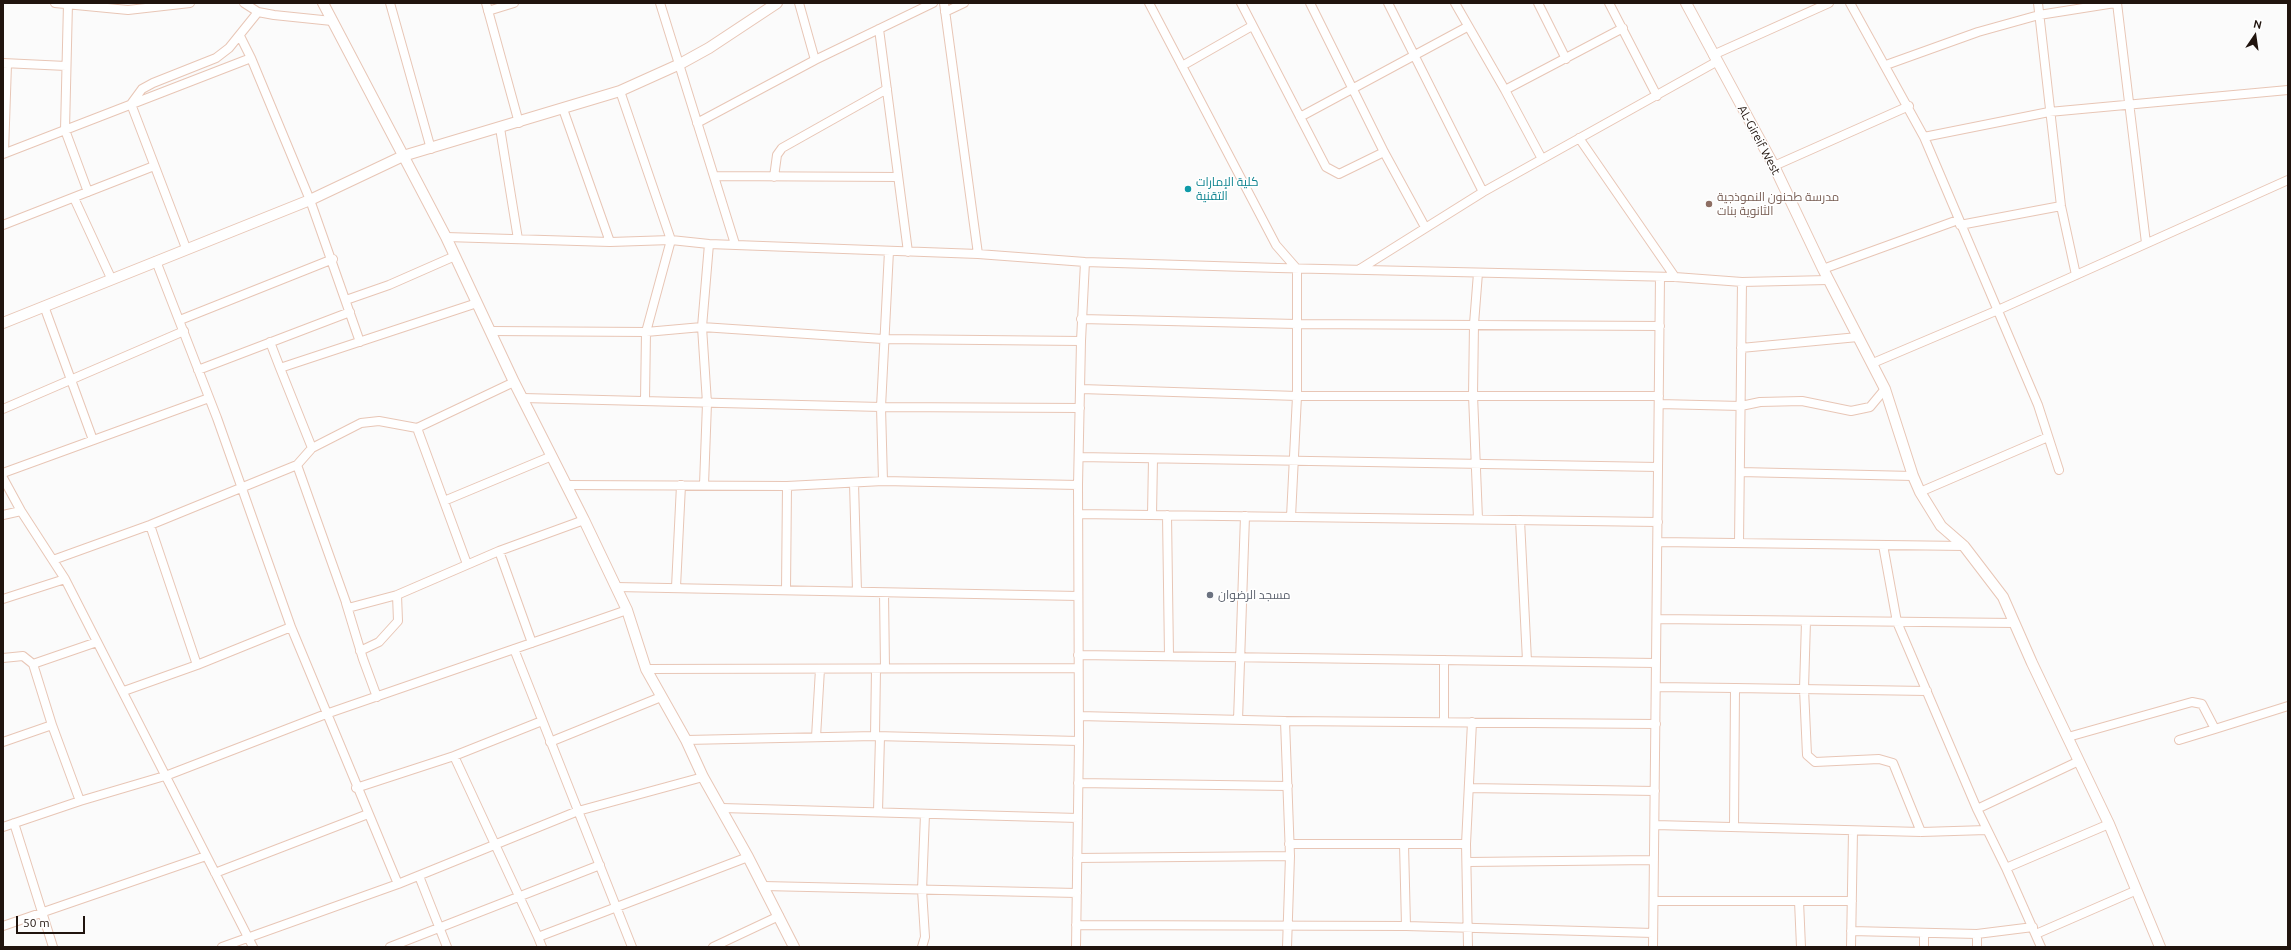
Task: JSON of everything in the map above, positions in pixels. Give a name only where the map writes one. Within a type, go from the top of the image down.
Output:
[{"type":"street","points":[[55,3],[128,10],[190,3]]},
{"type":"street","points":[[244,3],[258,12],[332,21]]},
{"type":"street","points":[[323,3],[446,237],[514,382],[584,520],[627,610],[646,669],[686,740],[703,777],[722,808],[794,947]]},
{"type":"street","points":[[390,3],[431,149]]},
{"type":"street","points":[[514,3],[487,7],[519,122]]},
{"type":"street","points":[[660,3],[735,244]]},
{"type":"street","points":[[3,323],[111,278],[156,262],[186,248],[310,200],[404,156],[620,91],[680,64],[777,3]]},
{"type":"street","points":[[799,3],[815,60]]},
{"type":"street","points":[[697,123],[815,60],[933,3]]},
{"type":"street","points":[[944,3],[978,254]]},
{"type":"street","points":[[945,12],[964,3]]},
{"type":"street","points":[[1148,3],[1276,245],[1297,269],[1297,396],[1292,461],[1291,517]]},
{"type":"street","points":[[1241,3],[1326,167],[1331,172],[1339,174],[1351,170],[1384,152]]},
{"type":"street","points":[[1310,3],[1384,152],[1425,227]]},
{"type":"street","points":[[1454,3],[1505,90],[1542,159]]},
{"type":"street","points":[[1538,3],[1566,59]]},
{"type":"street","points":[[1609,3],[1657,96]]},
{"type":"street","name":"AL-Gireif West","points":[[1686,3],[1714,59],[1774,166],[1828,280],[1886,389],[1913,476],[1920,492],[1941,526],[1964,546],[2003,597],[2109,824],[2160,947]]},
{"type":"street","points":[[1360,269],[1483,192],[1657,96],[1714,59],[1829,3]]},
{"type":"street","points":[[1850,3],[1909,106],[1924,137],[2038,405],[2060,470]]},
{"type":"street","points":[[2038,3],[2049,112],[2061,206],[2076,275]]},
{"type":"street","points":[[1886,65],[1978,32],[2039,15],[2116,3],[2146,243]]},
{"type":"street","points":[[68,4],[65,130],[88,192]]},
{"type":"street","points":[[1391,4],[1414,56],[1483,192]]},
{"type":"street","points":[[132,104],[142,89],[216,58],[240,36],[258,12]]},
{"type":"street","points":[[1182,66],[1252,26]]},
{"type":"street","points":[[1300,117],[1467,27]]},
{"type":"street","points":[[1505,90],[1623,28]]},
{"type":"street","points":[[880,29],[908,252]]},
{"type":"street","points":[[240,36],[251,58],[310,200],[333,259],[360,342]]},
{"type":"street","points":[[66,66],[5,64],[3,153],[251,58]]},
{"type":"street","points":[[774,177],[777,155],[782,148],[887,89]]},
{"type":"street","points":[[1924,137],[2049,112],[2288,90]]},
{"type":"street","points":[[620,91],[671,240],[646,332],[645,400]]},
{"type":"street","points":[[132,104],[186,248]]},
{"type":"street","points":[[1774,166],[1909,106]]},
{"type":"street","points":[[563,108],[610,242]]},
{"type":"street","points":[[500,128],[518,239]]},
{"type":"street","points":[[1579,138],[1675,277]]},
{"type":"street","points":[[3,225],[154,166]]},
{"type":"street","points":[[714,176],[898,177]]},
{"type":"street","points":[[1873,363],[1998,310],[2288,180]]},
{"type":"street","points":[[74,198],[111,278]]},
{"type":"street","points":[[1823,269],[1959,222],[2061,206]]},
{"type":"street","points":[[446,237],[610,242],[671,240],[709,244],[978,254],[1085,262],[1297,269],[1360,269],[1660,278],[1675,277],[1742,282],[1828,280]]},
{"type":"street","points":[[704,485],[707,404],[702,327],[709,244]]},
{"type":"street","points":[[883,482],[881,407],[883,340],[889,251]]},
{"type":"street","points":[[346,300],[389,285],[455,256]]},
{"type":"street","points":[[180,320],[333,259]]},
{"type":"street","points":[[156,262],[180,320],[209,398],[291,627],[356,788],[398,884]]},
{"type":"street","points":[[1076,947],[1079,741],[1078,485],[1081,389],[1081,319],[1085,262]]},
{"type":"street","points":[[1478,273],[1474,324],[1473,395],[1478,519]]},
{"type":"street","points":[[1653,947],[1660,278]]},
{"type":"street","points":[[1739,543],[1742,282]]},
{"type":"street","points":[[280,368],[477,303]]},
{"type":"street","points":[[44,306],[93,440]]},
{"type":"street","points":[[198,370],[350,312]]},
{"type":"street","points":[[1081,319],[1297,324],[1660,326]]},
{"type":"street","points":[[491,331],[646,332],[702,327],[883,340],[1081,341]]},
{"type":"street","points":[[3,409],[184,331]]},
{"type":"street","points":[[1741,348],[1858,337]]},
{"type":"street","points":[[270,342],[312,448]]},
{"type":"street","points":[[53,560],[150,525],[242,489],[297,465],[312,448],[361,423],[379,421],[417,428],[514,382]]},
{"type":"street","points":[[1081,389],[1297,396],[1473,395],[1659,400],[1740,406],[1760,402],[1802,401],[1851,410],[1870,407],[1886,389]]},
{"type":"street","points":[[3,473],[209,398]]},
{"type":"street","points":[[523,398],[645,400],[707,404],[1080,408]]},
{"type":"street","points":[[417,428],[467,564]]},
{"type":"street","points":[[1920,492],[2048,437]]},
{"type":"street","points":[[444,501],[552,456]]},
{"type":"street","points":[[1079,457],[1658,467]]},
{"type":"street","points":[[1152,515],[1153,459]]},
{"type":"street","points":[[297,465],[348,608],[360,651],[377,697]]},
{"type":"street","points":[[1740,472],[1913,476]]},
{"type":"street","points":[[3,478],[21,511],[65,579],[168,775],[206,856],[253,947]]},
{"type":"street","points":[[566,485],[787,486],[883,482],[1078,485]]},
{"type":"street","points":[[854,484],[857,591]]},
{"type":"street","points":[[676,587],[681,485]]},
{"type":"street","points":[[786,590],[787,486]]},
{"type":"street","points":[[3,516],[21,511]]},
{"type":"street","points":[[1078,514],[1658,522]]},
{"type":"street","points":[[1167,515],[1169,656]]},
{"type":"street","points":[[1238,720],[1245,516]]},
{"type":"street","points":[[348,608],[396,595],[499,551],[584,520]]},
{"type":"street","points":[[1520,520],[1527,661]]},
{"type":"street","points":[[150,525],[197,665]]},
{"type":"street","points":[[1658,542],[1964,546]]},
{"type":"street","points":[[1883,545],[1897,622],[1977,809],[2006,868],[2041,947]]},
{"type":"street","points":[[499,551],[532,643]]},
{"type":"street","points":[[3,599],[65,579]]},
{"type":"street","points":[[616,587],[1078,596]]},
{"type":"street","points":[[878,811],[878,736],[884,593]]},
{"type":"street","points":[[360,651],[379,642],[398,620],[396,595]]},
{"type":"street","points":[[3,827],[80,801],[168,775],[326,714],[627,610]]},
{"type":"street","points":[[1657,619],[2014,623]]},
{"type":"street","points":[[1806,621],[1804,689],[1807,755],[1809,759],[1815,762],[1879,759],[1893,763],[1921,832]]},
{"type":"street","points":[[124,691],[197,665],[291,627]]},
{"type":"street","points":[[33,664],[97,642]]},
{"type":"street","points":[[514,649],[632,947]]},
{"type":"street","points":[[1078,655],[1656,662]]},
{"type":"street","points":[[3,658],[23,656],[33,664],[52,725],[80,801]]},
{"type":"street","points":[[1444,660],[1444,722]]},
{"type":"street","points":[[646,669],[1078,668]]},
{"type":"street","points":[[816,736],[820,669]]},
{"type":"street","points":[[1656,687],[1927,691]]},
{"type":"street","points":[[1734,828],[1735,688]]},
{"type":"street","points":[[550,742],[661,697]]},
{"type":"street","points":[[2068,737],[2192,702],[2202,704],[2216,729]]},
{"type":"street","points":[[2179,740],[2288,706]]},
{"type":"street","points":[[1079,716],[1285,721],[1656,724]]},
{"type":"street","points":[[356,788],[454,756],[542,721]]},
{"type":"street","points":[[1285,721],[1290,856],[1287,947]]},
{"type":"street","points":[[1468,947],[1468,862],[1466,844],[1472,722]]},
{"type":"street","points":[[3,742],[52,725]]},
{"type":"street","points":[[686,740],[816,736],[878,736],[1079,741]]},
{"type":"street","points":[[454,756],[497,846],[542,947]]},
{"type":"street","points":[[1977,809],[2079,761]]},
{"type":"street","points":[[222,947],[249,939],[419,876],[497,846],[578,811],[703,777]]},
{"type":"street","points":[[1078,784],[1288,786]]},
{"type":"street","points":[[1469,788],[1655,791]]},
{"type":"street","points":[[722,808],[878,811],[925,814],[1078,818]]},
{"type":"street","points":[[215,873],[368,814]]},
{"type":"street","points":[[922,947],[925,937],[922,890],[925,814]]},
{"type":"street","points":[[14,823],[53,947]]},
{"type":"street","points":[[2006,868],[2109,824]]},
{"type":"street","points":[[1655,825],[1921,832],[1987,830]]},
{"type":"street","points":[[1852,947],[1850,931],[1853,830]]},
{"type":"street","points":[[1289,844],[1466,844]]},
{"type":"street","points":[[1404,844],[1406,926]]},
{"type":"street","points":[[3,926],[206,856]]},
{"type":"street","points":[[1077,858],[1290,856]]},
{"type":"street","points":[[538,937],[748,857]]},
{"type":"street","points":[[1468,862],[1654,860]]},
{"type":"street","points":[[390,947],[600,865]]},
{"type":"street","points":[[419,876],[447,947]]},
{"type":"street","points":[[763,886],[1077,893]]},
{"type":"street","points":[[1850,931],[1977,934],[2034,931],[2137,890]]},
{"type":"street","points":[[1654,901],[1852,901]]},
{"type":"street","points":[[1799,901],[1801,947]]},
{"type":"street","points":[[713,947],[779,916]]},
{"type":"street","points":[[1076,925],[1467,926],[1654,933]]},
{"type":"street","points":[[1924,933],[1924,947]]},
{"type":"street","points":[[1977,934],[1977,947]]},
{"type":"place","name":"كلية الإمارات التقنية","points":[[1188,189]]},
{"type":"place","name":"مدرسة طحنون النموذجية الثانوية بنات","points":[[1709,204]]},
{"type":"place","name":"مسجد الرضوان","points":[[1210,595]]}]
